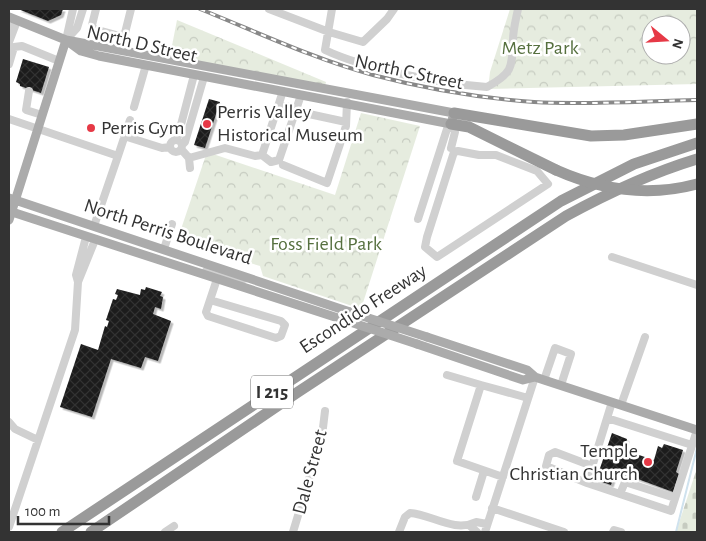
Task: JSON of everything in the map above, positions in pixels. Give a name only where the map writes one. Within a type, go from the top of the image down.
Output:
[{"type":"highway","points":[[453,118],[591,136],[624,135],[697,124]]},
{"type":"highway","points":[[453,118],[556,170],[587,182],[622,190],[653,191],[697,184]]},
{"type":"highway","name":"Escondido Freeway","points":[[62,532],[561,201],[634,164],[697,143]]},
{"type":"highway","name":"Escondido Freeway","points":[[90,532],[290,397],[566,216],[604,195],[650,175],[697,159]]},
{"type":"main road","points":[[10,214],[12,199],[66,40],[12,19]]},
{"type":"main road","name":"North D Street","points":[[66,40],[201,65],[347,98],[453,118]]},
{"type":"main road","name":"North D Street","points":[[66,40],[81,51],[146,66],[300,95],[347,98]]},
{"type":"main road","points":[[194,75],[201,65]]},
{"type":"main road","points":[[201,65],[204,76]]},
{"type":"main road","name":"North Perris Boulevard","points":[[12,199],[527,370],[540,379],[697,430]]},
{"type":"main road","name":"North Perris Boulevard","points":[[10,214],[203,274],[523,380],[540,379]]},
{"type":"street","points":[[66,40],[73,9]]},
{"type":"street","points":[[66,40],[77,28],[83,9]]},
{"type":"street","points":[[96,9],[92,25],[94,29],[120,36],[125,33],[131,9]]},
{"type":"street","points":[[269,9],[329,32],[363,42],[387,19],[394,9]]},
{"type":"street","points":[[329,32],[332,9]]},
{"type":"street","name":"North C Street","points":[[329,32],[325,50],[342,58],[417,76],[486,87],[508,70],[513,60],[513,39],[518,9]]},
{"type":"street","points":[[9,28],[12,19]]},
{"type":"street","points":[[9,42],[12,19]]},
{"type":"street","points":[[9,64],[11,48],[22,46],[60,61]]},
{"type":"street","points":[[134,107],[146,66]]},
{"type":"street","points":[[190,168],[189,158],[180,144],[194,75]]},
{"type":"street","points":[[124,136],[162,148],[170,147],[172,142],[180,144],[185,142],[204,76]]},
{"type":"street","points":[[29,91],[26,110],[42,115]]},
{"type":"street","points":[[262,155],[283,91]]},
{"type":"street","points":[[189,158],[225,148],[255,156],[262,155],[271,162],[279,160],[300,95]]},
{"type":"street","points":[[283,165],[327,183],[346,122],[347,98]]},
{"type":"street","points":[[278,108],[287,106],[294,112],[346,122]]},
{"type":"street","points":[[418,219],[447,129],[453,118]]},
{"type":"street","points":[[442,145],[452,150],[479,155],[496,155],[537,171],[548,184],[437,257],[425,247],[452,150],[456,132],[453,118]]},
{"type":"street","points":[[9,119],[118,156]]},
{"type":"street","points":[[94,226],[130,120]]},
{"type":"street","points":[[164,249],[172,224]]},
{"type":"street","points":[[9,527],[75,330],[78,282],[76,274],[91,239]]},
{"type":"street","points":[[612,258],[697,286]]},
{"type":"street","points":[[203,274],[207,270],[239,280],[249,278]]},
{"type":"street","points":[[210,300],[281,321],[285,325],[281,336],[276,338],[208,316],[206,312],[210,300],[217,279]]},
{"type":"street","points":[[587,483],[607,418],[616,404],[645,336]]},
{"type":"street","points":[[399,532],[405,517],[410,513],[445,523],[469,525],[476,522],[486,528],[528,398],[540,379],[554,348],[571,354],[560,385]]},
{"type":"street","points":[[447,375],[528,398]]},
{"type":"street","points":[[481,385],[457,461],[502,477]]},
{"type":"street","name":"Dale Street","points":[[293,532],[322,436],[325,411]]},
{"type":"street","points":[[607,418],[692,444]]},
{"type":"street","points":[[9,422],[15,429],[38,440]]},
{"type":"street","points":[[592,466],[554,452],[549,455],[546,464],[548,469],[671,511],[697,430]]},
{"type":"street","points":[[476,497],[484,471]]},
{"type":"street","points":[[620,494],[626,482],[675,498]]},
{"type":"street","points":[[492,508],[564,532]]},
{"type":"street","points":[[469,525],[477,532]]},
{"type":"street","points":[[165,532],[174,526]]},
{"type":"street","points":[[613,532],[614,530],[620,532]]},
{"type":"green space","name":"Metz Park","points":[[510,9],[697,9],[697,84],[488,89],[490,72]]},
{"type":"green space","points":[[177,20],[326,82],[325,86],[170,56]]},
{"type":"green space","name":"Foss Field Park","points":[[361,113],[420,126],[361,309],[263,276],[260,266],[177,241],[207,152],[335,195]]},
{"type":"green space","points":[[697,468],[697,532],[676,532]]},
{"type":"building","points":[[18,9],[63,9],[61,15],[48,21]]},
{"type":"building","points":[[23,59],[49,67],[41,93],[20,86],[16,82]]},
{"type":"building","name":"Perris Valley Historical Museum","points":[[209,99],[220,102],[205,148],[194,145]]},
{"type":"building","points":[[146,287],[162,292],[160,296],[163,297],[161,309],[155,307],[153,314],[171,321],[158,361],[145,357],[141,368],[111,359],[92,417],[60,407],[81,344],[98,350],[105,326],[107,327],[109,321],[106,320],[113,299],[116,300],[118,295],[115,294],[117,289],[140,295],[141,289],[145,290]]},
{"type":"building","points":[[612,433],[627,439],[624,450],[654,460],[658,446],[662,448],[664,444],[683,450],[676,472],[679,474],[673,492],[616,471],[611,485],[596,480]]},
{"type":"waterway","points":[[676,532],[697,448]]},
{"type":"railway","points":[[200,9],[286,45],[351,69],[433,89],[494,98],[554,103],[697,100]]},
{"type":"place","name":"Perris Valley Historical Museum","points":[[207,124]]},
{"type":"place","name":"Perris Gym","points":[[91,128]]},
{"type":"place","name":"Temple Christian Church","points":[[648,462]]}]
